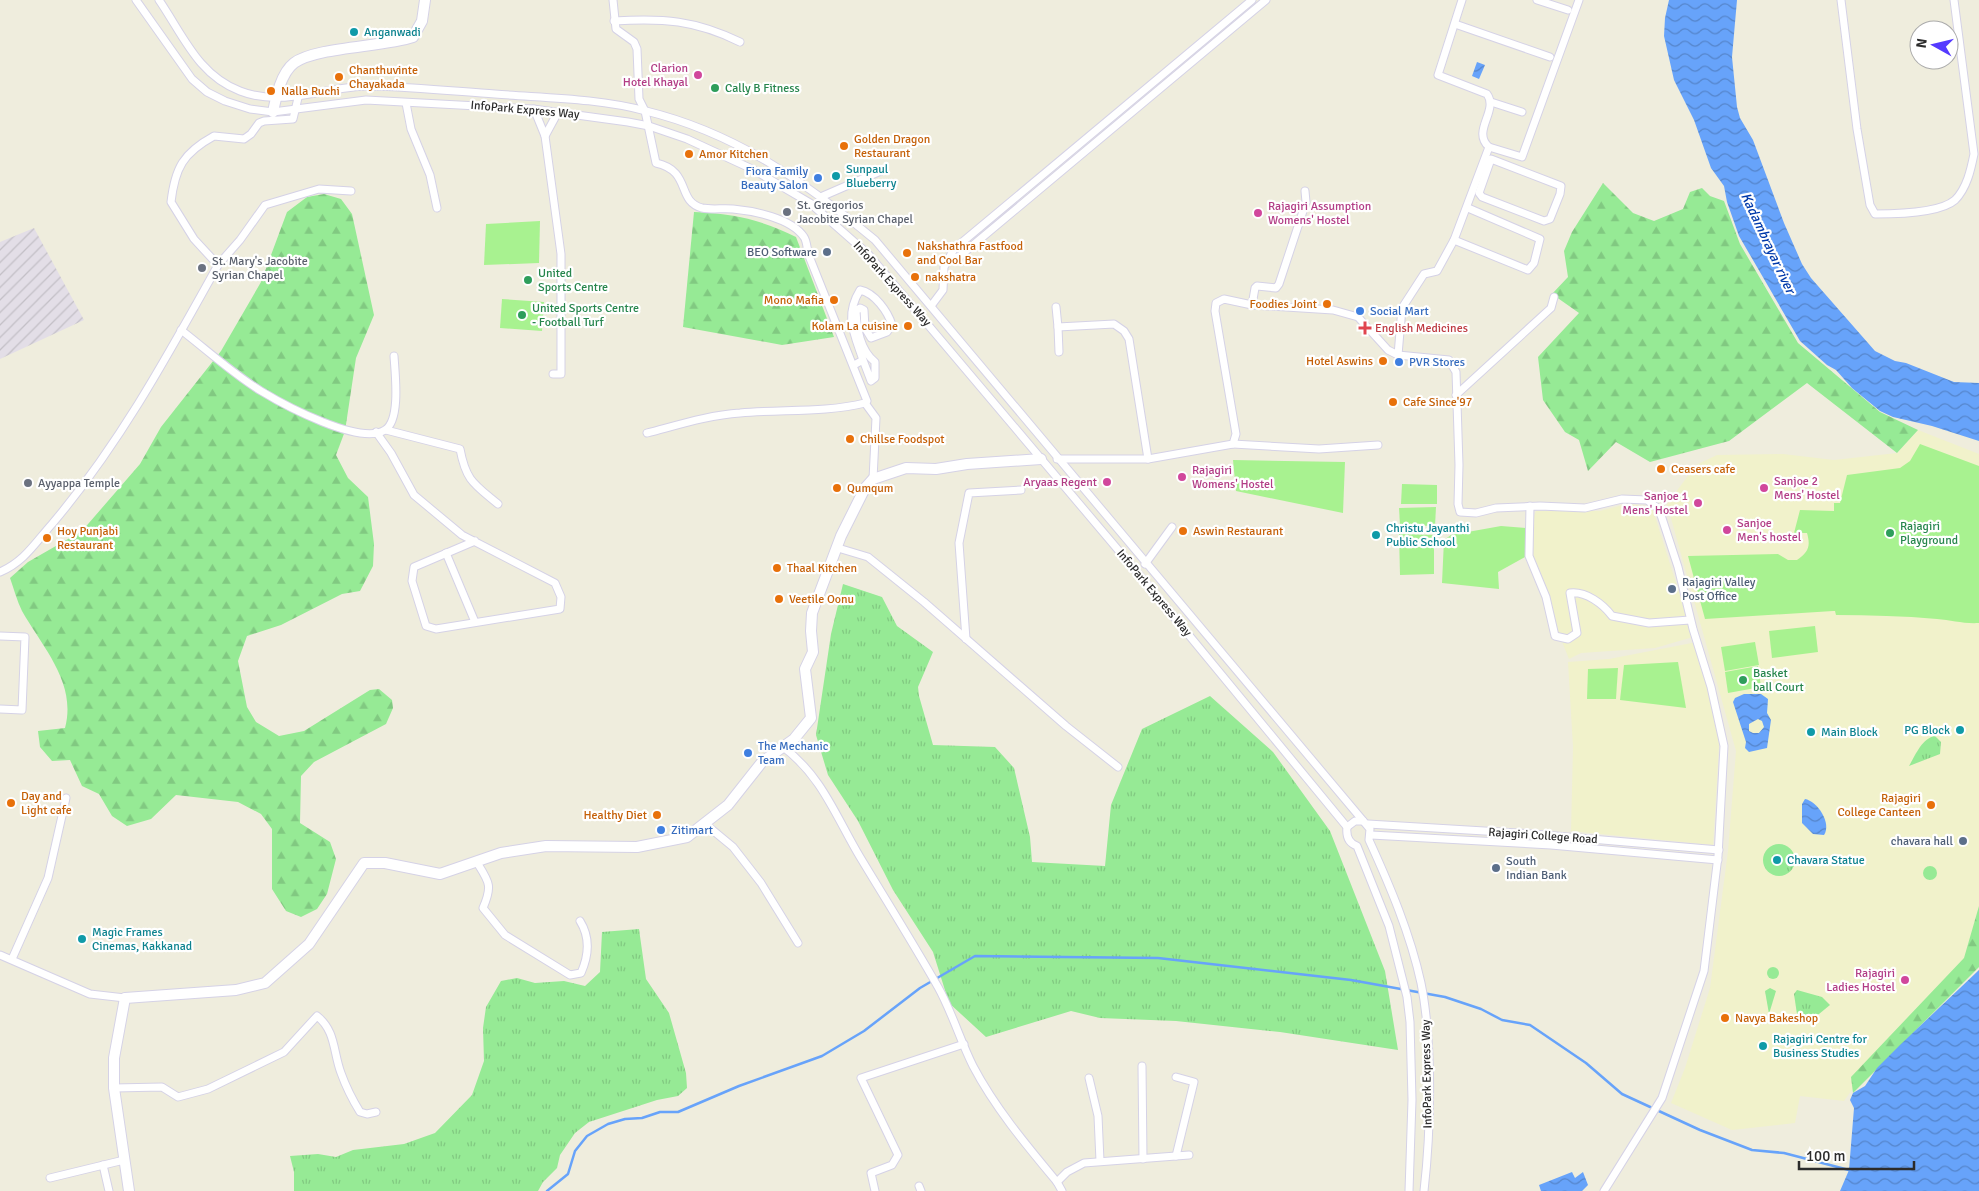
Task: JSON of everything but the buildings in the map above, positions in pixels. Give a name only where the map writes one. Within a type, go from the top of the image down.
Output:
[{"type":"street","name":"InfoPark Express Way","points":[[136,0],[192,79],[207,92],[225,101],[250,109],[273,112],[366,100],[534,109],[649,126],[686,139],[752,169],[810,203],[868,255],[1041,459],[1347,827],[1349,841],[1358,846],[1389,926],[1407,997],[1410,1022],[1412,1109],[1409,1191]]},
{"type":"street","name":"InfoPark Express Way","points":[[160,0],[204,68],[218,82],[254,96],[298,98],[369,86],[581,100],[645,110],[721,138],[786,171],[823,196],[875,240],[1145,564],[1365,823],[1371,834],[1369,840],[1404,923],[1421,982],[1426,1018],[1428,1106],[1424,1191]]},
{"type":"street","points":[[273,112],[276,97],[293,63],[321,53],[400,42],[413,37],[422,21],[425,0]]},
{"type":"street","points":[[612,0],[616,29],[634,42],[637,49],[639,99],[645,110],[656,163],[668,166],[680,176],[687,196],[694,205],[704,208],[733,209],[757,214],[790,225],[804,238],[809,256],[867,400],[865,404]]},
{"type":"street","points":[[930,306],[943,290],[942,274],[954,249],[1252,0]]},
{"type":"street","points":[[950,259],[960,256],[1266,0]]},
{"type":"street","points":[[1462,0],[1438,75],[1487,94],[1490,102],[1482,133],[1484,142],[1489,147],[1522,157],[1579,0]]},
{"type":"street","points":[[1537,0],[1568,10]]},
{"type":"street","points":[[1841,0],[1857,129],[1870,205],[1875,214],[1901,214],[1942,206],[1954,200],[1969,176],[1974,154],[1954,0]]},
{"type":"street","points":[[614,20],[689,22],[740,42]]},
{"type":"street","points":[[1455,24],[1550,57]]},
{"type":"street","points":[[218,265],[194,239],[171,202],[174,182],[182,160],[214,136],[244,139],[251,134],[259,122],[291,120],[295,116],[298,98]]},
{"type":"street","points":[[1490,102],[1522,112]]},
{"type":"street","points":[[406,103],[411,129],[430,176],[438,208]]},
{"type":"street","points":[[534,109],[545,136],[561,254],[561,374],[553,374]]},
{"type":"street","points":[[545,136],[558,112]]},
{"type":"street","points":[[1488,158],[1561,186],[1560,194],[1550,219],[1544,221],[1482,197],[1479,193],[1489,147]]},
{"type":"street","points":[[1398,355],[1402,308],[1424,274],[1437,271],[1454,240],[1488,158]]},
{"type":"street","points":[[823,196],[883,170]]},
{"type":"street","points":[[0,572],[16,566],[68,505],[126,425],[218,265],[240,240],[266,205],[318,189],[350,191]]},
{"type":"street","points":[[1252,305],[1257,286],[1276,288],[1279,284],[1306,202],[1305,191]]},
{"type":"street","points":[[1454,240],[1528,270],[1534,263],[1540,239],[1468,208]]},
{"type":"street","points":[[860,290],[866,291],[888,313],[892,325],[888,332],[871,338],[865,328],[864,310],[860,308],[856,311],[864,352],[875,362],[875,378],[871,380],[863,360],[851,319],[851,311],[860,290]]},
{"type":"street","points":[[1456,395],[1551,308],[1554,297]]},
{"type":"street","points":[[1233,444],[1236,440],[1236,434],[1215,311],[1216,303],[1224,300],[1252,305],[1333,310],[1358,317],[1388,350],[1398,355],[1451,362],[1456,372],[1459,466],[1458,504],[1460,512],[1476,514],[1496,508],[1530,506],[1585,508],[1622,499],[1647,500],[1659,509],[1678,567],[1690,620],[1711,687],[1724,746],[1719,850],[1704,971],[1662,1098],[1604,1191]]},
{"type":"street","points":[[1056,307],[1059,352]]},
{"type":"street","points":[[1058,327],[1106,323],[1114,324],[1124,331],[1132,351],[1148,459]]},
{"type":"street","points":[[181,330],[260,390],[331,426],[371,434],[386,430],[460,449],[464,471],[474,484],[498,504]]},
{"type":"street","points":[[386,430],[395,416],[394,356]]},
{"type":"street","points":[[854,365],[863,360]]},
{"type":"street","points":[[647,433],[714,416],[739,413],[839,410],[865,404]]},
{"type":"street","points":[[865,404],[876,418],[873,479]]},
{"type":"street","points":[[376,432],[391,453],[414,495],[462,535],[474,541],[555,583],[561,597],[560,608],[436,629],[426,626],[412,581],[414,567],[474,541]]},
{"type":"street","points":[[1057,459],[1148,459],[1233,444],[1319,449],[1378,445]]},
{"type":"street","points":[[0,955],[90,994],[124,998],[236,990],[265,984],[309,944],[364,863],[385,863],[440,874],[501,853],[546,846],[647,846],[687,837],[728,805],[762,762],[794,740],[811,718],[805,669],[814,652],[811,631],[812,613],[841,536],[865,488],[873,479],[906,468],[936,469],[967,464],[1041,459]]},
{"type":"street","points":[[966,639],[959,543],[969,493],[1021,490]]},
{"type":"street","points":[[1530,506],[1529,556],[1546,597],[1555,636],[1568,639],[1577,633],[1570,593],[1579,592],[1605,606],[1612,616],[1649,623],[1690,620]]},
{"type":"street","points":[[1145,564],[1172,527]]},
{"type":"street","points":[[838,548],[868,557],[1066,726],[1118,767]]},
{"type":"street","points":[[446,553],[475,622]]},
{"type":"street","points":[[0,636],[25,637],[22,710],[0,709]]},
{"type":"street","points":[[782,748],[809,770],[823,790],[855,850],[938,987],[989,1095],[1058,1182],[1062,1191]]},
{"type":"street","points":[[12,959],[48,878],[66,798]]},
{"type":"street","points":[[1347,827],[1355,821],[1365,823]]},
{"type":"street","points":[[704,823],[733,848],[761,883],[798,943]]},
{"type":"street","name":"Rajagiri College Road","points":[[1365,823],[1532,834],[1719,850]]},
{"type":"street","name":"Rajagiri College Road","points":[[1371,834],[1552,845],[1718,860]]},
{"type":"street","points":[[476,861],[490,884],[490,890],[483,908],[505,935],[570,975],[581,972],[584,966],[588,944],[586,930],[580,921]]},
{"type":"street","points":[[124,998],[114,1058],[114,1088],[118,1127],[129,1191]]},
{"type":"street","points":[[114,1088],[162,1087],[178,1097],[208,1089],[284,1052],[318,1016],[327,1024],[340,1071],[352,1099],[360,1112],[367,1114],[376,1112]]},
{"type":"street","points":[[875,1191],[871,1173],[892,1165],[898,1155],[862,1078],[964,1044]]},
{"type":"street","points":[[1142,1066],[1143,1159]]},
{"type":"street","points":[[1176,1077],[1194,1082],[1176,1156]]},
{"type":"street","points":[[1089,1078],[1098,1116],[1100,1161]]},
{"type":"street","points":[[1058,1182],[1067,1172],[1079,1165],[1100,1161],[1189,1155]]},
{"type":"street","points":[[50,1178],[124,1160]]},
{"type":"street","points":[[102,1166],[109,1191]]},
{"type":"shaded area","points":[[34,228],[84,320],[0,359],[0,242]]},
{"type":"shaded area","points":[[1918,430],[1979,454],[1979,960],[1869,1066],[1844,1101],[1800,1096],[1795,1123],[1732,1130],[1671,1103],[1685,1068],[1710,988],[1728,851],[1736,751],[1667,504],[1696,465],[1717,455],[1783,454],[1834,460],[1897,453]]},
{"type":"shaded area","points":[[1627,504],[1652,507],[1693,637],[1655,648],[1581,653],[1569,659],[1528,557],[1531,524],[1536,511],[1600,511]]},
{"type":"shaded area","points":[[1697,642],[1720,729],[1713,845],[1571,831],[1573,747],[1568,662],[1609,659]]},
{"type":"green space","points":[[1603,183],[1633,213],[1654,221],[1683,209],[1690,192],[1702,188],[1710,196],[1724,201],[1740,244],[1798,343],[1880,412],[1918,430],[1897,453],[1807,383],[1729,441],[1650,462],[1616,442],[1588,471],[1579,440],[1565,432],[1543,400],[1538,357],[1579,313],[1552,294],[1568,277],[1564,251],[1572,232]]},
{"type":"green space","points":[[324,194],[341,199],[352,214],[374,315],[356,358],[345,431],[336,455],[348,478],[368,497],[374,544],[373,566],[360,591],[342,594],[281,625],[247,636],[238,661],[247,707],[256,722],[279,736],[304,731],[370,690],[379,689],[392,700],[393,708],[386,724],[314,762],[301,776],[300,823],[330,842],[336,859],[327,894],[317,909],[301,917],[286,911],[272,889],[272,829],[261,814],[238,802],[176,795],[151,819],[127,826],[112,816],[99,794],[82,786],[70,760],[52,761],[40,747],[38,731],[65,728],[66,696],[56,666],[22,611],[10,578],[28,562],[82,531],[140,464],[161,427],[221,351],[261,282],[287,212],[307,197]]},
{"type":"green space","points":[[694,212],[746,218],[796,237],[834,337],[782,345],[683,327]]},
{"type":"green space","points":[[540,221],[539,263],[484,265],[486,224]]},
{"type":"green space","name":"United Sports Centre - Football Turf","points":[[502,299],[544,302],[542,331],[500,328]]},
{"type":"green space","name":"Rajagiri Playground","points":[[1920,444],[1979,466],[1979,623],[1912,617],[1836,615],[1835,611],[1705,619],[1688,556],[1778,554],[1788,560],[1797,560],[1808,549],[1809,542],[1807,533],[1794,533],[1800,510],[1834,511],[1834,503],[1840,503],[1847,475],[1900,468],[1910,461]]},
{"type":"green space","points":[[1233,460],[1345,462],[1343,513],[1236,491]]},
{"type":"green space","points":[[1402,484],[1437,485],[1437,504],[1401,504]]},
{"type":"green space","points":[[1436,507],[1435,526],[1400,525],[1399,508]]},
{"type":"green space","points":[[1501,526],[1526,528],[1525,557],[1498,572],[1499,589],[1442,583],[1444,540],[1451,535]]},
{"type":"green space","points":[[1399,534],[1434,535],[1434,574],[1400,575]]},
{"type":"green space","points":[[843,584],[882,597],[897,626],[933,652],[918,687],[933,745],[995,747],[1014,768],[1030,837],[1032,862],[1105,866],[1111,805],[1142,729],[1210,696],[1273,752],[1330,831],[1385,971],[1398,1050],[1280,1032],[1176,1021],[1100,1018],[1071,1011],[986,1037],[949,1003],[933,952],[893,890],[858,821],[828,775],[816,735],[831,634]]},
{"type":"green space","points":[[1815,626],[1818,652],[1772,658],[1769,631]]},
{"type":"green space","points":[[1755,642],[1759,665],[1725,671],[1721,647]]},
{"type":"green space","points":[[1678,662],[1686,708],[1620,700],[1624,665]]},
{"type":"green space","name":"Basket ball Court","points":[[1758,666],[1761,687],[1728,693],[1725,672]]},
{"type":"green space","points":[[1618,668],[1616,699],[1587,699],[1588,669]]},
{"type":"green space","points":[[1935,736],[1941,742],[1940,754],[1909,766],[1926,740]]},
{"type":"green space","points":[[1779,844],[1785,845],[1790,849],[1794,854],[1794,866],[1790,871],[1785,875],[1779,876],[1773,875],[1768,871],[1764,866],[1763,860],[1764,854],[1768,849],[1773,845]]},
{"type":"green space","points":[[1927,866],[1933,866],[1937,873],[1933,880],[1927,880],[1923,876],[1923,870]]},
{"type":"green space","points":[[1979,906],[1979,967],[1853,1093],[1851,1077],[1964,958]]},
{"type":"green space","points":[[639,929],[646,979],[669,1013],[686,1073],[687,1088],[678,1096],[657,1100],[589,1122],[575,1133],[560,1155],[557,1168],[543,1182],[538,1191],[294,1191],[294,1172],[290,1156],[318,1154],[336,1157],[353,1150],[404,1144],[435,1133],[472,1095],[484,1061],[483,1028],[486,1007],[501,981],[517,978],[535,983],[564,981],[585,986],[600,972],[602,932]]},
{"type":"green space","points":[[1771,967],[1775,967],[1779,973],[1775,979],[1771,979],[1767,975],[1767,971]]},
{"type":"green space","points":[[1770,988],[1776,991],[1769,1014],[1765,991]]},
{"type":"green space","points":[[1797,990],[1822,997],[1830,1005],[1819,1014],[1798,1021],[1794,994]]},
{"type":"water","name":"Kadambrayar river","points":[[1669,0],[1737,0],[1732,57],[1737,107],[1740,118],[1753,140],[1784,223],[1802,264],[1811,278],[1875,351],[1895,361],[1906,363],[1954,382],[1979,383],[1979,441],[1932,426],[1893,417],[1880,411],[1852,388],[1836,370],[1827,365],[1800,341],[1739,236],[1727,202],[1724,186],[1711,168],[1694,120],[1674,80],[1664,36]]},
{"type":"water","points":[[1477,62],[1485,65],[1479,79],[1472,76]]},
{"type":"water","points":[[1744,694],[1761,694],[1768,699],[1767,713],[1771,720],[1767,748],[1749,752],[1745,748],[1746,742],[1733,702],[1735,698]],"holes":[[[1758,719],[1762,721],[1764,727],[1759,733],[1749,731],[1749,724]]]},
{"type":"water","points":[[1805,799],[1814,804],[1822,813],[1826,825],[1824,835],[1813,834],[1802,823],[1802,804]]},
{"type":"water","points":[[1979,970],[1979,1191],[1840,1191],[1849,1170],[1854,1108],[1850,1100],[1853,1093],[1865,1086],[1877,1068]]},
{"type":"water","points":[[1572,1172],[1575,1178],[1583,1172],[1588,1185],[1582,1191],[1541,1191],[1539,1185]]},
{"type":"waterway","points":[[547,1191],[568,1174],[575,1151],[587,1136],[608,1124],[625,1119],[642,1118],[660,1112],[678,1112],[739,1086],[822,1056],[864,1031],[920,988],[975,956],[1158,958],[1351,980],[1445,997],[1481,1009],[1502,1020],[1530,1025],[1586,1063],[1622,1094],[1700,1130],[1752,1150],[1784,1153],[1849,1170]]},
{"type":"place","name":"Anganwadi","points":[[354,32]]},
{"type":"place","name":"Clarion Hotel Khayal","points":[[698,75]]},
{"type":"place","name":"Chanthuvinte Chayakada","points":[[339,77]]},
{"type":"place","name":"Cally B Fitness","points":[[715,88]]},
{"type":"place","name":"Nalla Ruchi","points":[[271,91]]},
{"type":"place","name":"Golden Dragon Restaurant","points":[[844,146]]},
{"type":"place","name":"Amor Kitchen","points":[[689,154]]},
{"type":"place","name":"Sunpaul Blueberry","points":[[836,176]]},
{"type":"place","name":"Fiora Family Beauty Salon","points":[[818,178]]},
{"type":"place","name":"St. Gregorios Jacobite Syrian Chapel","points":[[787,212]]},
{"type":"place","name":"Rajagiri Assumption Womens' Hostel","points":[[1258,213]]},
{"type":"place","name":"BEO Software","points":[[827,252]]},
{"type":"place","name":"Nakshathra Fastfood and Cool Bar","points":[[907,253]]},
{"type":"place","name":"St. Mary's Jacobite Syrian Chapel","points":[[202,268]]},
{"type":"place","name":"nakshatra","points":[[915,277]]},
{"type":"place","name":"United Sports Centre","points":[[528,280]]},
{"type":"place","name":"Mono Mafia","points":[[834,300]]},
{"type":"place","name":"Foodies Joint","points":[[1327,304]]},
{"type":"place","name":"Social Mart","points":[[1360,311]]},
{"type":"place","name":"United Sports Centre - Football Turf","points":[[522,315]]},
{"type":"place","name":"Kolam La cuisine","points":[[908,326]]},
{"type":"place","name":"English Medicines","points":[[1365,328]]},
{"type":"place","name":"Hotel Aswins","points":[[1383,361]]},
{"type":"place","name":"PVR Stores","points":[[1399,362]]},
{"type":"place","name":"Cafe Since'97","points":[[1393,402]]},
{"type":"place","name":"Chillse Foodspot","points":[[850,439]]},
{"type":"place","name":"Ceasers cafe","points":[[1661,469]]},
{"type":"place","name":"Rajagiri Womens' Hostel","points":[[1182,477]]},
{"type":"place","name":"Aryaas Regent","points":[[1107,482]]},
{"type":"place","name":"Ayyappa Temple","points":[[28,483]]},
{"type":"place","name":"Qumqum","points":[[837,488]]},
{"type":"place","name":"Sanjoe 2 Mens' Hostel","points":[[1764,488]]},
{"type":"place","name":"Sanjoe 1 Mens' Hostel","points":[[1698,503]]},
{"type":"place","name":"Sanjoe Men's hostel","points":[[1727,530]]},
{"type":"place","name":"Aswin Restaurant","points":[[1183,531]]},
{"type":"place","name":"Rajagiri Playground","points":[[1890,533]]},
{"type":"place","name":"Christu Jayanthi Public School","points":[[1376,535]]},
{"type":"place","name":"Hoy Punjabi Restaurant","points":[[47,538]]},
{"type":"place","name":"Thaal Kitchen","points":[[777,568]]},
{"type":"place","name":"Rajagiri Valley Post Office","points":[[1672,589]]},
{"type":"place","name":"Veetile Oonu","points":[[779,599]]},
{"type":"place","name":"Basket ball Court","points":[[1743,680]]},
{"type":"place","name":"PG Block","points":[[1960,730]]},
{"type":"place","name":"Main Block","points":[[1811,732]]},
{"type":"place","name":"The Mechanic Team","points":[[748,753]]},
{"type":"place","name":"Day and Light cafe","points":[[11,803]]},
{"type":"place","name":"Rajagiri College Canteen","points":[[1931,805]]},
{"type":"place","name":"Healthy Diet","points":[[657,815]]},
{"type":"place","name":"Zitimart","points":[[661,830]]},
{"type":"place","name":"chavara hall","points":[[1963,841]]},
{"type":"place","name":"Chavara Statue","points":[[1777,860]]},
{"type":"place","name":"South Indian Bank","points":[[1496,868]]},
{"type":"place","name":"Magic Frames Cinemas, Kakkanad","points":[[82,939]]},
{"type":"place","name":"Rajagiri Ladies Hostel","points":[[1905,980]]},
{"type":"place","name":"Navya Bakeshop","points":[[1725,1018]]},
{"type":"place","name":"Rajagiri Centre for Business Studies","points":[[1763,1046]]}]
